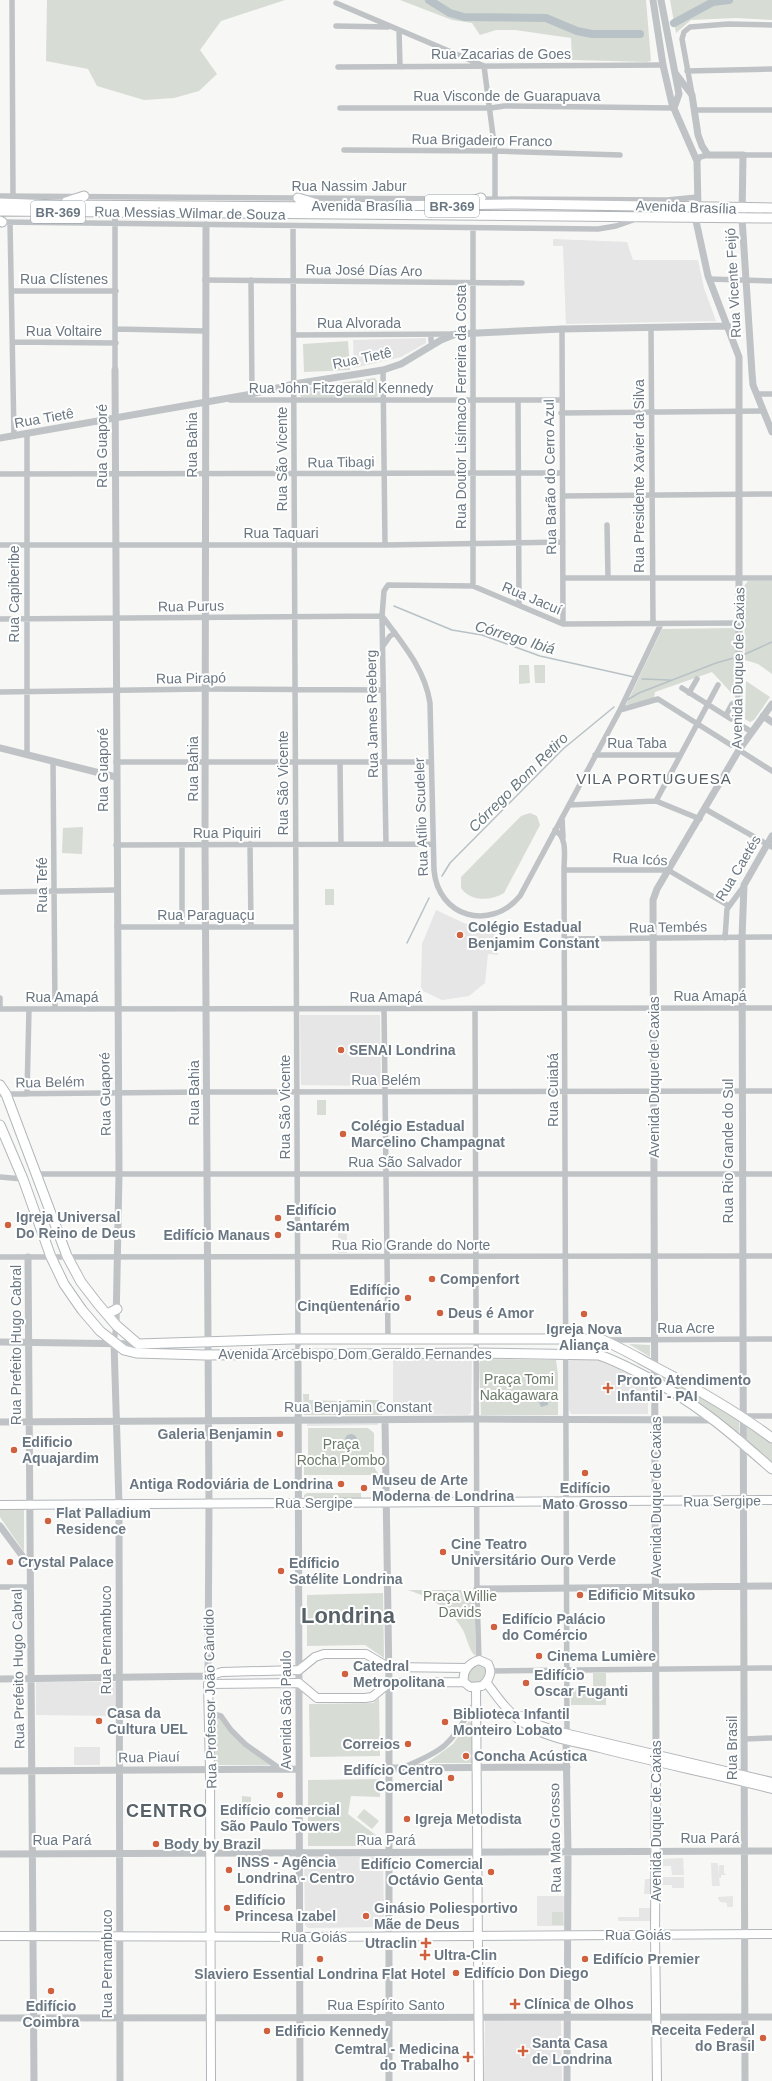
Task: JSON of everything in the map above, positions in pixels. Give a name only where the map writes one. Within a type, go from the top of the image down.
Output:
[{"type":"main road","points":[[60,205],[84,196]]},
{"type":"main road","points":[[298,198],[329,207]]},
{"type":"main road","points":[[460,206],[481,198]]},
{"type":"main road","points":[[667,200],[683,206]]},
{"type":"main road","name":"Avenida Brasília","points":[[0,203],[60,205],[329,207],[515,204],[683,206],[772,218]]},
{"type":"main road","name":"Avenida Brasília","points":[[0,211],[115,205]]},
{"type":"main road","name":"Avenida Brasília","points":[[206,205],[696,218],[742,214],[772,208]]},
{"type":"main road","points":[[0,1085],[37,1174],[67,1256],[81,1282],[116,1325],[138,1344]]},
{"type":"main road","name":"Avenida Arcebispo Dom Geraldo Fernandes","points":[[0,1125],[23,1179],[51,1257],[64,1284],[82,1310],[100,1331],[124,1350],[136,1353],[208,1355],[476,1353],[599,1355],[612,1359],[655,1381],[716,1420],[772,1469]]},
{"type":"main road","points":[[107,1314],[117,1309]]},
{"type":"main road","points":[[217,1355],[218,1347],[222,1344],[280,1344],[285,1339]]},
{"type":"main road","name":"Avenida Arcebispo Dom Geraldo Fernandes","points":[[138,1344],[285,1339],[600,1339]]},
{"type":"main road","points":[[600,1339],[616,1345],[742,1416],[772,1438]]},
{"type":"main road","name":"Rua Sergipe","points":[[0,1505],[656,1502],[772,1500]]},
{"type":"main road","points":[[208,1680],[222,1672],[288,1669],[298,1670],[315,1657],[324,1654],[366,1654],[372,1656],[388,1667],[466,1668],[479,1660],[488,1664],[489,1677],[502,1704],[518,1719],[541,1733],[566,1737],[682,1765],[772,1782]]},
{"type":"main road","points":[[403,1667],[400,1675],[406,1683]]},
{"type":"main road","points":[[466,1668],[464,1682],[469,1687],[476,1688],[489,1677]]},
{"type":"main road","points":[[284,1683],[290,1678],[288,1669]]},
{"type":"main road","points":[[222,1672],[222,1683]]},
{"type":"main road","points":[[208,1680],[222,1683],[299,1683],[317,1698],[372,1697],[389,1683],[464,1682]]},
{"type":"main road","name":"Rua Professor João Cândido","points":[[208,1680],[211,1854],[211,2081]]},
{"type":"main road","points":[[476,1688],[478,1768],[477,1852],[479,2081]]},
{"type":"main road","name":"Avenida Duque de Caxias","points":[[657,1759],[655,1935],[657,2081]]},
{"type":"main road","points":[[745,1778],[772,1789]]},
{"type":"main road","name":"Rua Goiás","points":[[0,1936],[300,1937],[772,1934]]},
{"type":"street","points":[[12,0],[13,196]]},
{"type":"street","name":"Avenida Duque de Caxias","points":[[653,0],[663,65],[674,108],[697,161],[698,207],[696,218],[709,279],[739,357],[740,386],[739,750],[700,819],[657,889],[653,900],[657,1759]]},
{"type":"street","points":[[661,0],[667,39],[676,74],[679,94],[674,108]]},
{"type":"street","points":[[336,3],[484,66],[491,108],[495,151],[495,198]]},
{"type":"street","points":[[365,27],[367,17]]},
{"type":"street","points":[[708,155],[702,146],[698,134],[682,39],[684,32],[690,27],[728,24],[772,25]]},
{"type":"street","points":[[336,26],[390,27]]},
{"type":"street","points":[[399,30],[400,67]]},
{"type":"street","name":"Rua Zacarias de Goes","points":[[338,67],[663,65]]},
{"type":"street","points":[[687,71],[772,69]]},
{"type":"street","points":[[676,74],[692,95]]},
{"type":"street","name":"Rua Visconde de Guarapuava","points":[[340,108],[491,108],[504,106],[674,108]]},
{"type":"street","points":[[694,110],[772,110]]},
{"type":"street","name":"Rua Brigadeiro Franco","points":[[344,150],[495,151],[620,156]]},
{"type":"street","points":[[697,161],[700,157],[708,155],[772,155]]},
{"type":"street","name":"Rua Vicente Feijó","points":[[743,155],[742,214],[744,280],[753,385],[772,432]]},
{"type":"street","points":[[0,196],[84,196],[115,205]]},
{"type":"street","name":"Rua Nassim Jabur","points":[[206,205],[298,198],[667,200],[698,197]]},
{"type":"street","name":"Rua Guaporé","points":[[114,1343],[117,1309],[119,1174],[116,890],[115,205]]},
{"type":"street","name":"Rua Bahia","points":[[206,205],[204,402],[208,1342]]},
{"type":"street","name":"Rua Messias Wilmar de Souza","points":[[3,222],[598,229],[616,226],[642,217]]},
{"type":"street","points":[[3,222],[12,291],[14,436]]},
{"type":"street","name":"Rua São Vicente","points":[[293,226],[295,927],[297,1092],[296,1258],[298,1339]]},
{"type":"street","name":"Rua Doutor Lisímaco Ferreira da Costa","points":[[473,228],[473,586]]},
{"type":"street","points":[[709,279],[772,281]]},
{"type":"street","name":"Rua José Días Aro","points":[[205,280],[522,283]]},
{"type":"street","points":[[251,280],[252,394]]},
{"type":"street","name":"Rua Clístenes","points":[[12,291],[116,291]]},
{"type":"street","name":"Rua Tietê","points":[[0,438],[252,394],[294,384],[383,370],[413,358],[432,340],[456,334],[562,329],[650,329],[728,326]]},
{"type":"street","points":[[116,329],[204,331]]},
{"type":"street","name":"Rua Barão do Cerro Azul","points":[[562,329],[562,624]]},
{"type":"street","name":"Rua Presidente Xavier da Silva","points":[[650,329],[653,624]]},
{"type":"street","name":"Rua Alvorada","points":[[294,335],[424,335],[432,340]]},
{"type":"street","name":"Rua Voltaire","points":[[13,342],[116,343]]},
{"type":"street","points":[[739,357],[750,353]]},
{"type":"street","points":[[383,370],[385,545]]},
{"type":"street","points":[[740,386],[753,385]]},
{"type":"street","points":[[757,394],[772,394]]},
{"type":"street","name":"Rua John Fitzgerald Kennedy","points":[[218,400],[561,400]]},
{"type":"street","points":[[518,401],[519,604]]},
{"type":"street","points":[[561,413],[763,411]]},
{"type":"street","name":"Rua Capiberibe","points":[[27,434],[27,755]]},
{"type":"street","name":"Rua Tibagi","points":[[0,474],[115,475],[472,472],[562,473]]},
{"type":"street","points":[[562,496],[772,494]]},
{"type":"street","points":[[607,526],[608,578]]},
{"type":"street","name":"Rua Taquari","points":[[0,545],[385,545],[563,542]]},
{"type":"street","points":[[563,578],[772,578]]},
{"type":"street","name":"Rua Jacuí","points":[[388,585],[473,586],[519,604],[562,624],[739,624]]},
{"type":"street","name":"Rua James Reeberg","points":[[386,844],[382,616],[384,591],[388,585]]},
{"type":"street","name":"Rua Purus","points":[[0,619],[382,616]]},
{"type":"street","name":"Rua Atílio Scudeler","points":[[382,616],[413,658],[428,690],[430,703],[430,762],[434,878],[437,887],[443,898],[464,913],[487,916],[499,913],[518,898],[620,710],[661,624]]},
{"type":"street","points":[[382,648],[388,639],[395,633]]},
{"type":"street","points":[[689,692],[698,679]]},
{"type":"street","points":[[656,802],[679,755],[718,685]]},
{"type":"street","points":[[682,688],[731,719]]},
{"type":"street","name":"Rua Pirapó","points":[[0,692],[205,689],[383,690]]},
{"type":"street","points":[[620,710],[658,699],[731,745]]},
{"type":"street","points":[[726,715],[732,704]]},
{"type":"street","points":[[772,704],[739,750],[772,771]]},
{"type":"street","points":[[763,716],[772,722]]},
{"type":"street","points":[[740,724],[752,732]]},
{"type":"street","points":[[0,748],[116,777]]},
{"type":"street","name":"Rua Taba","points":[[595,755],[679,755]]},
{"type":"street","name":"Rua Tefé","points":[[53,761],[55,1009]]},
{"type":"street","points":[[116,762],[430,762]]},
{"type":"street","points":[[340,762],[341,844]]},
{"type":"street","points":[[569,805],[656,802],[700,819]]},
{"type":"street","points":[[705,809],[770,846]]},
{"type":"street","name":"Rua Cuiabá","points":[[562,818],[564,870],[564,1256],[566,1354]]},
{"type":"street","points":[[555,830],[560,834],[563,840]]},
{"type":"street","name":"Rua Caetés","points":[[725,938],[726,915],[729,906],[770,846],[772,836]]},
{"type":"street","points":[[250,844],[251,926]]},
{"type":"street","name":"Rua Piquiri","points":[[116,845],[433,844]]},
{"type":"street","points":[[182,845],[182,926]]},
{"type":"street","name":"Rua Icós","points":[[564,870],[668,870],[729,906]]},
{"type":"street","name":"Rua Rio Grande do Sul","points":[[742,1416],[741,1007],[744,886]]},
{"type":"street","points":[[0,892],[116,890]]},
{"type":"street","name":"Rua Paraguaçu","points":[[117,927],[295,927]]},
{"type":"street","name":"Rua Tembés","points":[[564,939],[772,937]]},
{"type":"street","points":[[0,998],[0,1009]]},
{"type":"street","name":"Rua Amapá","points":[[0,1009],[772,1008]]},
{"type":"street","points":[[27,1094],[29,1009]]},
{"type":"street","points":[[384,1009],[388,1340]]},
{"type":"street","points":[[474,1009],[477,1588],[479,1660]]},
{"type":"street","name":"Rua Belém","points":[[3,1094],[206,1092],[772,1091]]},
{"type":"street","points":[[3,1177],[14,1172],[18,1167]]},
{"type":"street","name":"Rua São Salvador","points":[[37,1174],[772,1174]]},
{"type":"street","points":[[3,1177],[23,1179]]},
{"type":"street","name":"Rua Rio Grande do Norte","points":[[0,1257],[67,1256],[296,1258],[387,1256],[772,1256]]},
{"type":"street","name":"Rua Prefeito Hugo Cabral","points":[[28,1257],[30,1422],[29,1565],[34,2081]]},
{"type":"street","name":"Avenida São Paulo","points":[[298,1339],[300,2081]]},
{"type":"street","name":"Rua Acre","points":[[600,1339],[772,1339]]},
{"type":"street","points":[[0,1342],[114,1343]]},
{"type":"street","name":"Rua Professor João Cândido","points":[[208,1342],[210,1504],[208,1680]]},
{"type":"street","name":"Avenida Arcebispo Dom Geraldo Fernandes","points":[[114,1343],[138,1344]]},
{"type":"street","name":"Rua Pernambuco","points":[[114,1343],[119,1504],[118,1678],[121,1937],[120,2081]]},
{"type":"street","name":"Rua Mato Grosso","points":[[566,1354],[565,1587],[568,1852],[567,2081]]},
{"type":"street","points":[[742,1416],[772,1416]]},
{"type":"street","name":"Rua Brasil","points":[[742,1416],[746,1850],[744,1934],[745,2081]]},
{"type":"street","name":"Rua Benjamin Constant","points":[[0,1422],[477,1419],[716,1420]]},
{"type":"street","points":[[385,1420],[389,1683],[389,2081]]},
{"type":"street","points":[[0,1526],[29,1565]]},
{"type":"street","points":[[477,1588],[772,1586]]},
{"type":"street","points":[[0,1587],[30,1587]]},
{"type":"street","points":[[489,1677],[566,1670],[772,1668]]},
{"type":"street","points":[[0,1679],[118,1678],[208,1680]]},
{"type":"street","points":[[402,1768],[432,1755],[443,1748],[458,1731],[477,1700]]},
{"type":"street","points":[[209,1713],[221,1716],[231,1730],[245,1744],[279,1768]]},
{"type":"street","points":[[745,1739],[772,1738]]},
{"type":"street","points":[[389,1768],[567,1767]]},
{"type":"street","name":"Rua Piauí","points":[[0,1771],[299,1769]]},
{"type":"street","name":"Rua Pará","points":[[0,1854],[772,1851]]},
{"type":"street","name":"Rua Espírito Santo","points":[[0,2018],[772,2018]]},
{"type":"shaded area","points":[[553,239],[627,242],[633,260],[698,260],[704,288],[716,321],[566,324],[563,246],[553,246]]},
{"type":"shaded area","points":[[426,338],[426,343],[401,357],[354,368],[353,340]]},
{"type":"shaded area","points":[[436,910],[466,924],[478,926],[493,925],[498,955],[488,954],[485,983],[469,996],[442,1000],[423,991],[421,987],[422,944]]},
{"type":"shaded area","name":"SENAI Londrina","points":[[300,1015],[380,1015],[381,1086],[301,1085]]},
{"type":"shaded area","points":[[338,1233],[347,1234],[347,1253],[338,1253]]},
{"type":"shaded area","points":[[393,1359],[472,1359],[471,1413],[468,1415],[393,1414]]},
{"type":"shaded area","name":"Pronto Atendimento Infantil - PAI","points":[[572,1359],[593,1359],[605,1361],[648,1386],[648,1414],[571,1414],[569,1410],[569,1361]]},
{"type":"shaded area","points":[[540,1394],[548,1397],[548,1405],[541,1407],[538,1400],[534,1398]]},
{"type":"shaded area","points":[[307,1418],[378,1418],[378,1425],[307,1426]]},
{"type":"shaded area","points":[[351,1434],[355,1436],[357,1440],[355,1444],[351,1446],[347,1444],[345,1440],[347,1436]]},
{"type":"shaded area","points":[[36,1682],[116,1682],[116,1716],[36,1715]]},
{"type":"shaded area","points":[[74,1747],[100,1747],[100,1765],[74,1765]]},
{"type":"shaded area","points":[[307,1856],[383,1856],[384,1927],[308,1928],[305,1925],[304,1859]]},
{"type":"shaded area","points":[[683,1858],[684,1875],[672,1875],[671,1866],[663,1866],[663,1859]]},
{"type":"shaded area","points":[[711,1863],[718,1863],[718,1875],[719,1865],[724,1865],[724,1873],[726,1875],[721,1875],[721,1878],[719,1878],[720,1886],[712,1886]]},
{"type":"shaded area","points":[[660,1877],[684,1877],[684,1888],[672,1888],[672,1885],[660,1885]]},
{"type":"shaded area","points":[[645,1879],[651,1879],[652,1894],[644,1894]]},
{"type":"shaded area","points":[[537,1896],[565,1896],[565,1926],[537,1926]]},
{"type":"shaded area","points":[[733,1896],[733,1907],[727,1907],[727,1903],[720,1902],[718,1898],[718,1897]]},
{"type":"shaded area","points":[[639,1908],[652,1908],[652,1921],[618,1921],[618,1917],[639,1917]]},
{"type":"shaded area","name":"Santa Casa de Londrina","points":[[485,2021],[561,2021],[562,2081],[484,2081]]},
{"type":"green space","points":[[47,0],[285,0],[221,21],[200,50],[217,74],[199,91],[174,98],[144,100],[97,86],[88,69],[46,61]]},
{"type":"green space","points":[[400,0],[646,0],[651,61],[572,60],[571,38],[515,30],[496,30],[480,35],[472,23],[452,20]]},
{"type":"green space","points":[[670,0],[772,0],[772,20],[736,18],[691,20],[676,33]]},
{"type":"green space","points":[[348,341],[350,370],[304,372],[303,344]]},
{"type":"green space","points":[[375,378],[378,383],[378,396],[376,397],[301,397],[299,392],[304,388]]},
{"type":"green space","points":[[748,581],[772,581],[772,674],[758,664],[745,660],[744,586]]},
{"type":"green space","points":[[737,628],[737,699],[712,672],[655,692],[654,698],[626,705],[662,629]]},
{"type":"green space","points":[[519,665],[529,665],[530,683],[519,684]]},
{"type":"green space","points":[[534,665],[545,665],[545,683],[535,683]]},
{"type":"green space","points":[[746,681],[770,697],[754,720],[750,722],[745,719]]},
{"type":"green space","points":[[530,813],[537,816],[540,825],[504,893],[493,898],[481,899],[465,893],[461,888],[461,877],[521,816]]},
{"type":"green space","points":[[83,827],[82,854],[62,853],[63,828]]},
{"type":"green space","points":[[325,889],[334,889],[334,905],[325,905]]},
{"type":"green space","points":[[317,1100],[326,1100],[326,1115],[317,1115]]},
{"type":"green space","points":[[629,1344],[650,1345],[650,1357]]},
{"type":"green space","name":"Praça Tomi Nakagawara","points":[[480,1360],[556,1360],[558,1374],[558,1415],[481,1415],[479,1364]]},
{"type":"green space","points":[[665,1375],[739,1419],[739,1434],[660,1380],[662,1376]]},
{"type":"green space","points":[[303,1394],[309,1394],[309,1400],[340,1401],[341,1415],[304,1415]]},
{"type":"green space","points":[[347,1400],[382,1400],[382,1415],[345,1415],[345,1402]]},
{"type":"green space","points":[[746,1422],[772,1439],[772,1467],[747,1444]]},
{"type":"green space","name":"Praça Rocha Pombo","points":[[308,1428],[368,1428],[374,1433],[374,1467],[379,1475],[304,1475],[304,1464],[308,1461]]},
{"type":"green space","points":[[307,1493],[361,1493],[361,1499],[304,1498],[304,1495]]},
{"type":"green space","points":[[0,1508],[24,1508],[24,1552],[0,1517]]},
{"type":"green space","name":"Praça Willie Davids","points":[[408,1590],[474,1590],[476,1656],[470,1649],[464,1632],[454,1617],[440,1605],[424,1596]]},
{"type":"green space","points":[[383,1593],[384,1658],[365,1645],[307,1646],[307,1595]]},
{"type":"green space","points":[[483,1663],[488,1671],[483,1681],[475,1685],[467,1682],[466,1675],[473,1665]]},
{"type":"green space","points":[[593,1673],[606,1673],[606,1705],[571,1705],[571,1688],[593,1688]]},
{"type":"green space","points":[[379,1698],[380,1756],[310,1757],[309,1704],[373,1703]]},
{"type":"green space","points":[[212,1717],[219,1717],[272,1765],[212,1765]]},
{"type":"green space","points":[[469,1721],[472,1723],[472,1763],[427,1763],[453,1744]]},
{"type":"green space","points":[[380,1779],[380,1797],[351,1796],[348,1814],[381,1839],[381,1846],[308,1846],[308,1780]]},
{"type":"green space","points":[[242,1796],[251,1797],[251,1815],[242,1815]]},
{"type":"green space","points":[[364,1809],[379,1821],[372,1829],[357,1817]]},
{"type":"green space","points":[[552,1912],[563,1912],[563,1925],[552,1925]]},
{"type":"waterway","points":[[429,0],[450,13],[464,17],[546,18],[577,31],[592,34],[640,34]]},
{"type":"waterway","points":[[674,23],[713,2],[729,0]]},
{"type":"waterway","name":"Córrego Ibiá","points":[[394,606],[452,630],[482,635],[540,656],[634,677]]},
{"type":"waterway","name":"Córrego Bom Retiro","points":[[741,656],[772,642]]},
{"type":"waterway","name":"Córrego Bom Retiro","points":[[627,700],[639,693],[716,663],[737,657]]},
{"type":"waterway","name":"Córrego Ibiá","points":[[642,679],[670,680]]},
{"type":"waterway","name":"Córrego Bom Retiro","points":[[442,876],[450,863],[563,749],[614,707]]},
{"type":"waterway","name":"Córrego Bom Retiro","points":[[407,943],[429,898]]},
{"type":"place","name":"Colégio Estadual Benjamim Constant","points":[[460,935]]},
{"type":"place","name":"SENAI Londrina","points":[[341,1050]]},
{"type":"place","name":"Colégio Estadual Marcelino Champagnat","points":[[343,1134]]},
{"type":"place","name":"Edifício Santarém","points":[[278,1218]]},
{"type":"place","name":"Igreja Universal Do Reino de Deus","points":[[8,1225]]},
{"type":"place","name":"Edifício Manaus","points":[[278,1235]]},
{"type":"place","name":"Compenfort","points":[[432,1279]]},
{"type":"place","name":"Edifício Cinqüentenário","points":[[408,1298]]},
{"type":"place","name":"Deus é Amor","points":[[440,1313]]},
{"type":"place","name":"Igreja Nova Aliança","points":[[584,1314]]},
{"type":"place","name":"Pronto Atendimento Infantil - PAI","points":[[608,1388]]},
{"type":"place","name":"Galeria Benjamin","points":[[280,1434]]},
{"type":"place","name":"Edificio Aquajardim","points":[[14,1450]]},
{"type":"place","name":"Edifício Mato Grosso","points":[[585,1473]]},
{"type":"place","name":"Antiga Rodoviária de Londrina","points":[[341,1484]]},
{"type":"place","name":"Museu de Arte Moderna de Londrina","points":[[364,1488]]},
{"type":"place","name":"Flat Palladium Residence","points":[[48,1521]]},
{"type":"place","name":"Cine Teatro Universitário Ouro Verde","points":[[443,1552]]},
{"type":"place","name":"Crystal Palace","points":[[10,1562]]},
{"type":"place","name":"Edíficio Satélite Londrina","points":[[281,1571]]},
{"type":"place","name":"Edificio Mitsuko","points":[[580,1595]]},
{"type":"place","name":"Edifício Palácio do Comércio","points":[[494,1627]]},
{"type":"place","name":"Cinema Lumière","points":[[539,1656]]},
{"type":"place","name":"Catedral Metropolitana","points":[[345,1674]]},
{"type":"place","name":"Edifício Oscar Fuganti","points":[[526,1683]]},
{"type":"place","name":"Casa da Cultura UEL","points":[[99,1721]]},
{"type":"place","name":"Biblioteca Infantil Monteiro Lobato","points":[[445,1722]]},
{"type":"place","name":"Correios","points":[[408,1744]]},
{"type":"place","name":"Concha Acústica","points":[[466,1756]]},
{"type":"place","name":"Edifício Centro Comercial","points":[[451,1778]]},
{"type":"place","name":"Edifício comercial São Paulo Towers","points":[[280,1795]]},
{"type":"place","name":"Igreja Metodista","points":[[407,1819]]},
{"type":"place","name":"Body by Brazil","points":[[156,1844]]},
{"type":"place","name":"INSS - Agência Londrina - Centro","points":[[229,1870]]},
{"type":"place","name":"Edifício Comercial Octávio Genta","points":[[491,1872]]},
{"type":"place","name":"Edifício Princesa Izabel","points":[[227,1908]]},
{"type":"place","name":"Ginásio Poliesportivo Mãe de Deus","points":[[366,1916]]},
{"type":"place","name":"Utraclin","points":[[426,1943]]},
{"type":"place","name":"Ultra-Clin","points":[[425,1955]]},
{"type":"place","name":"Slaviero Essential Londrina Flat Hotel","points":[[320,1959]]},
{"type":"place","name":"Edifício Premier","points":[[585,1959]]},
{"type":"place","name":"Edifício Don Diego","points":[[456,1973]]},
{"type":"place","name":"Edifício Coimbra","points":[[51,1991]]},
{"type":"place","name":"Clínica de Olhos","points":[[515,2004]]},
{"type":"place","name":"Edificio Kennedy","points":[[267,2031]]},
{"type":"place","name":"Receita Federal do Brasil","points":[[763,2038]]},
{"type":"place","name":"Santa Casa de Londrina","points":[[523,2051]]},
{"type":"place","name":"Cemtral - Medicina do Trabalho","points":[[468,2057]]},
{"type":"district","name":"VILA PORTUGUESA","points":[[654,778]]},
{"type":"district","name":"Londrina","points":[[348,1615]]},
{"type":"district","name":"CENTRO","points":[[167,1811]]}]
